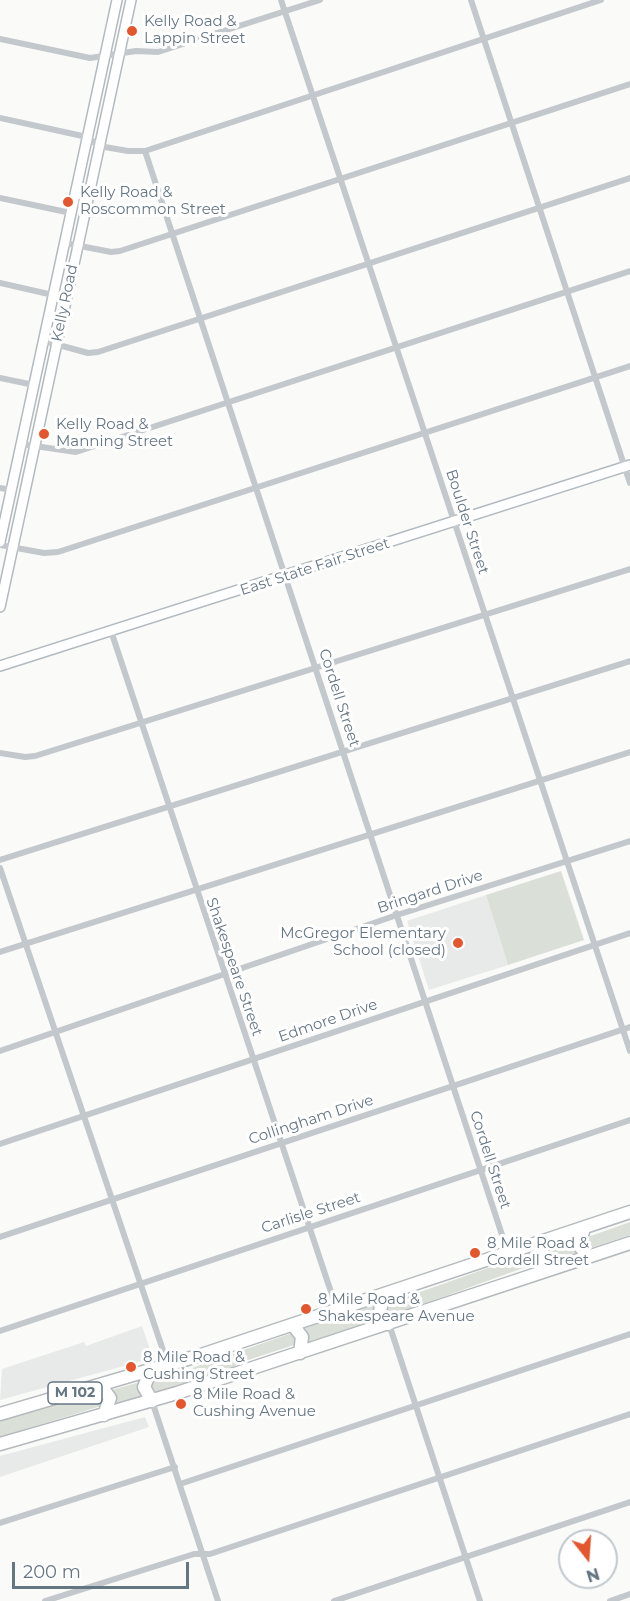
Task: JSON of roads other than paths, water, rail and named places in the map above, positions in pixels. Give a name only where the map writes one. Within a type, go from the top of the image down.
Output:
[{"type":"highway","name":"M 102","points":[[0,1414],[150,1372],[630,1212]]},
{"type":"highway","points":[[584,1228],[579,1245],[588,1257]]},
{"type":"highway","name":"M 102","points":[[0,1444],[152,1401],[630,1243]]},
{"type":"highway","points":[[536,1244],[545,1256],[542,1272]]},
{"type":"highway","points":[[384,1294],[380,1311],[388,1324]]},
{"type":"highway","points":[[293,1325],[302,1337],[300,1353]]},
{"type":"highway","points":[[150,1372],[144,1387],[152,1401]]},
{"type":"highway","points":[[101,1386],[110,1398],[104,1415]]},
{"type":"street","name":"Kelly Road","points":[[0,543],[117,0]]},
{"type":"street","name":"Kelly Road","points":[[0,607],[130,0]]},
{"type":"street","name":"Boulder Street","points":[[282,0],[630,1051]]},
{"type":"street","points":[[0,39],[90,58],[158,52],[320,0]]},
{"type":"street","points":[[471,0],[627,466],[630,483]]},
{"type":"street","points":[[0,118],[87,137],[99,146],[128,151],[145,151],[601,0]]},
{"type":"street","points":[[65,243],[116,252],[174,235],[630,84]]},
{"type":"street","name":"Cordell Street","points":[[145,151],[508,1253]]},
{"type":"street","points":[[44,341],[88,353],[98,352],[630,178]]},
{"type":"street","points":[[0,198],[71,213]]},
{"type":"street","points":[[21,444],[76,452],[630,271]]},
{"type":"street","points":[[0,283],[53,295]]},
{"type":"street","points":[[0,543],[13,548],[55,553],[630,366]]},
{"type":"street","points":[[0,378],[34,385]]},
{"type":"street","name":"East State Fair Street","points":[[0,666],[627,466]]},
{"type":"street","points":[[0,488],[11,490]]},
{"type":"street","points":[[0,753],[31,757],[630,569]]},
{"type":"street","name":"Shakespeare Street","points":[[111,631],[252,1059],[338,1310]]},
{"type":"street","points":[[0,860],[630,661]]},
{"type":"street","points":[[0,952],[630,752]]},
{"type":"street","name":"Bringard Drive","points":[[0,1051],[396,915],[630,841]]},
{"type":"street","points":[[0,868],[168,1366]]},
{"type":"street","name":"Edmore Drive","points":[[0,1144],[630,933]]},
{"type":"street","name":"Collingham Drive","points":[[0,1237],[630,1027]]},
{"type":"street","name":"Carlisle Street","points":[[0,1331],[630,1120]]},
{"type":"street","points":[[388,1324],[480,1601]]},
{"type":"street","points":[[180,1484],[630,1334]]},
{"type":"street","points":[[152,1401],[218,1601]]},
{"type":"street","points":[[45,1601],[202,1553],[210,1554],[630,1414]]},
{"type":"street","points":[[0,1523],[175,1467]]},
{"type":"street","points":[[334,1601],[630,1502]]},
{"type":"street","points":[[610,1601],[630,1594]]},
{"type":"place","name":"Kelly Road & Lappin Street","points":[[132,31]]},
{"type":"place","name":"Kelly Road & Roscommon Street","points":[[68,202]]},
{"type":"place","name":"Kelly Road & Manning Street","points":[[44,434]]},
{"type":"place","name":"McGregor Elementary School (closed)","points":[[458,943]]},
{"type":"place","name":"8 Mile Road & Cordell Street","points":[[475,1253]]},
{"type":"place","name":"8 Mile Road & Shakespeare Avenue","points":[[306,1309]]},
{"type":"place","name":"8 Mile Road & Cushing Street","points":[[131,1367]]},
{"type":"place","name":"8 Mile Road & Cushing Avenue","points":[[181,1404]]}]
